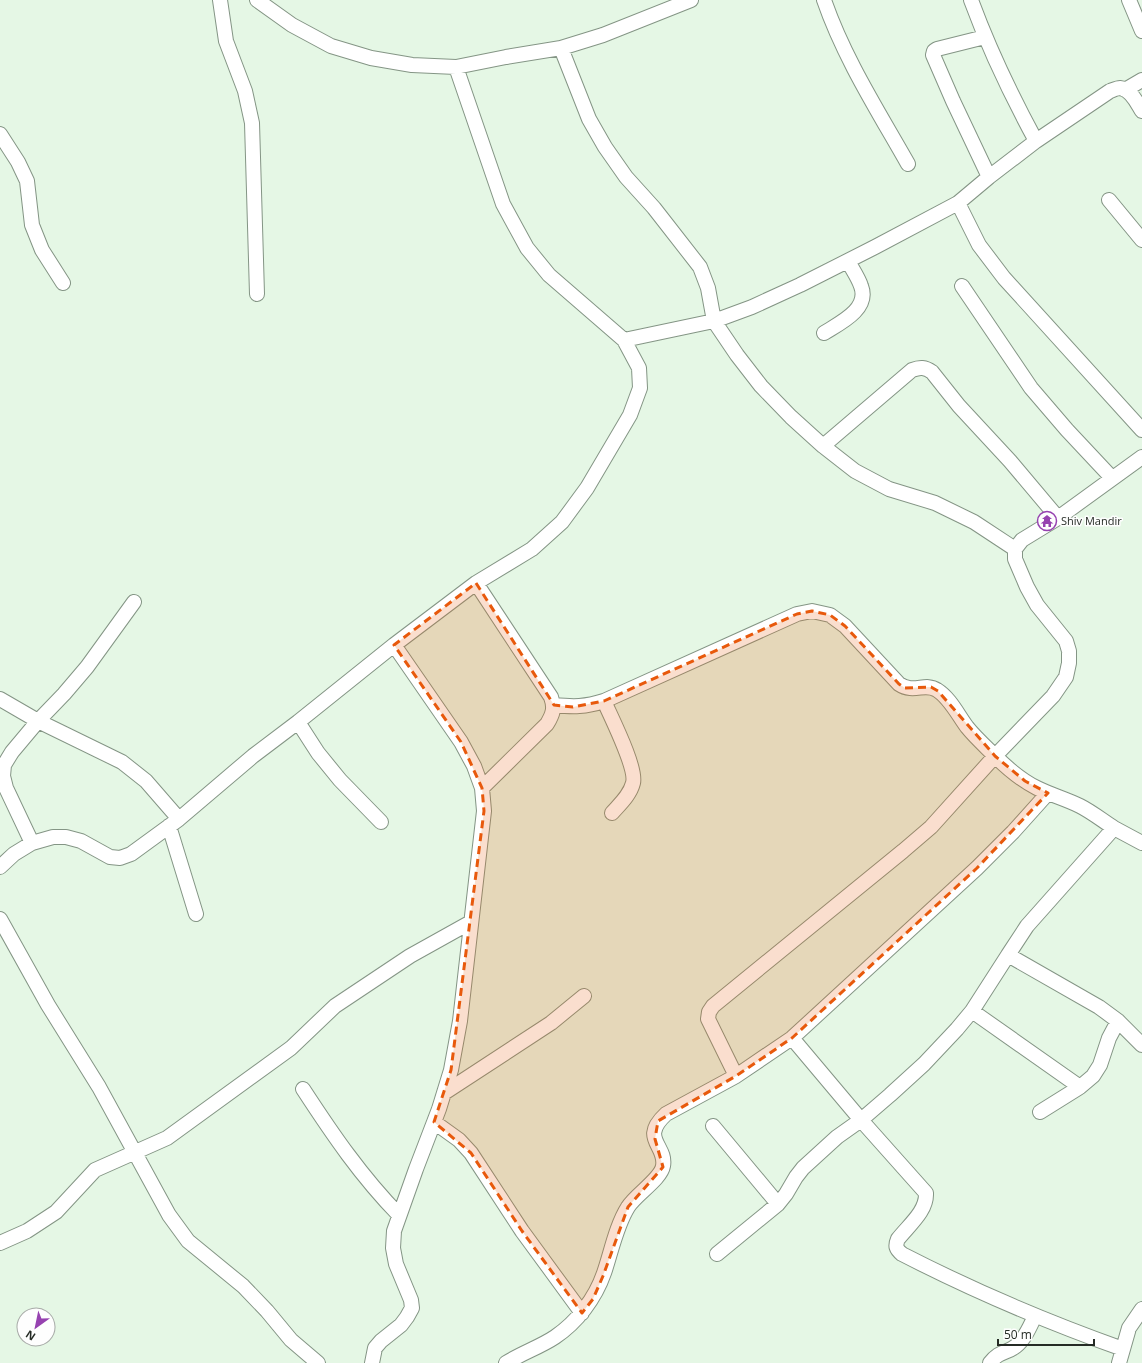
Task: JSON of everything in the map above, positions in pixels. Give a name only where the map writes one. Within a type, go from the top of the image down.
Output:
[{"type":"street","points":[[220,0],[226,41],[245,91],[252,123],[257,294]]},
{"type":"street","points":[[257,0],[292,25],[331,46],[371,58],[412,65],[456,67],[506,56],[561,48],[602,35],[691,0]]},
{"type":"street","points":[[824,0],[841,43],[908,164]]},
{"type":"street","points":[[971,0],[985,37],[1015,103],[1036,141]]},
{"type":"street","points":[[1129,0],[1142,31]]},
{"type":"street","points":[[985,37],[937,48],[933,55],[989,177]]},
{"type":"street","points":[[561,48],[589,119],[605,147],[626,177],[654,208],[700,266],[708,288],[714,321],[737,355],[761,386],[791,417],[823,446],[855,471],[889,489],[935,503],[974,522],[1015,549]]},
{"type":"street","points":[[0,867],[14,854],[32,843],[53,837],[81,841],[110,857],[120,858],[131,854],[174,822],[253,756],[394,645],[476,583],[532,549],[562,522],[587,488],[630,415],[640,388],[639,368],[624,340],[549,275],[527,248],[503,204],[456,67]]},
{"type":"street","points":[[1125,90],[1142,80]]},
{"type":"street","points":[[624,340],[714,321],[752,307],[848,261],[958,203],[1036,141],[1110,91],[1119,88],[1125,90],[1133,96],[1142,111]]},
{"type":"street","points":[[0,134],[18,162],[27,181],[32,225],[42,250],[63,283]]},
{"type":"street","points":[[1109,200],[1142,240]]},
{"type":"street","points":[[958,203],[979,245],[1004,278],[1142,430]]},
{"type":"street","points":[[824,334],[850,317],[858,308],[863,297],[862,287],[848,261]]},
{"type":"street","points":[[962,286],[1031,388],[1067,430],[1112,478]]},
{"type":"street","points":[[823,446],[912,370],[920,367],[927,368],[932,372],[959,406],[1010,461],[1058,518]]},
{"type":"street","points":[[736,1076],[708,1019],[709,1012],[713,1006],[925,832],[1053,696],[1066,676],[1069,663],[1069,651],[1066,641],[1037,605],[1030,593],[1015,560],[1015,549],[1022,540],[1058,518],[1142,458]]},
{"type":"street","points":[[476,583],[551,697],[554,705],[552,716],[547,724],[482,788]]},
{"type":"street","points":[[32,843],[6,788],[3,776],[4,765],[12,752],[38,721],[87,667],[134,602]]},
{"type":"street","points":[[554,705],[580,707],[604,701],[797,614],[812,611],[830,615],[845,626],[899,684],[905,688],[912,689],[931,687],[938,691],[968,728],[995,756],[1025,781],[1048,793],[1062,797],[1082,807],[1114,828],[1142,842]]},
{"type":"street","points":[[372,1363],[376,1348],[381,1341],[408,1318],[412,1308],[411,1300],[396,1264],[393,1248],[394,1231],[434,1122],[450,1070],[460,1021],[484,811],[482,788],[474,766],[461,742],[394,645]]},
{"type":"street","points":[[0,699],[38,721],[122,762],[146,782],[174,822],[196,914]]},
{"type":"street","points":[[604,701],[632,767],[634,781],[629,794],[612,813]]},
{"type":"street","points":[[298,722],[318,753],[340,780],[381,822]]},
{"type":"street","points":[[506,1363],[554,1338],[576,1320],[593,1299],[628,1207],[659,1175],[663,1167],[663,1158],[655,1139],[655,1130],[658,1121],[666,1114],[736,1076],[792,1038],[977,868],[1013,832],[1048,793]]},
{"type":"street","points":[[718,1254],[778,1204],[803,1168],[837,1137],[861,1120],[924,1064],[972,1011],[1008,954],[1028,926],[1114,828]]},
{"type":"street","points":[[0,919],[48,1005],[98,1087],[169,1215],[188,1241],[243,1286],[291,1340],[318,1363]]},
{"type":"street","points":[[0,1243],[27,1231],[56,1212],[95,1170],[167,1138],[238,1088],[291,1048],[342,1002],[410,956],[471,922]]},
{"type":"street","points":[[1008,954],[1099,1007],[1118,1021],[1142,1045]]},
{"type":"street","points":[[444,1093],[551,1023],[584,996]]},
{"type":"street","points":[[972,1011],[1080,1087]]},
{"type":"street","points":[[1040,1112],[1080,1087],[1093,1076],[1100,1065],[1109,1038],[1118,1021]]},
{"type":"street","points":[[792,1038],[861,1120],[926,1193],[927,1201],[898,1239],[896,1244],[897,1250],[942,1275],[1035,1316],[1123,1349]]},
{"type":"street","points":[[303,1089],[347,1155],[376,1191],[399,1215]]},
{"type":"street","points":[[434,1122],[459,1140],[471,1153],[522,1231],[582,1313]]},
{"type":"street","points":[[713,1126],[778,1204]]},
{"type":"street","points":[[1119,1363],[1129,1328],[1142,1309]]},
{"type":"street","points":[[990,1363],[995,1356],[1011,1349],[1022,1340],[1035,1316]]},
{"type":"highlighted area","points":[[476,583],[554,705],[573,707],[604,701],[797,614],[812,611],[830,615],[845,626],[899,684],[905,688],[931,687],[938,691],[995,756],[1025,781],[1048,793],[977,868],[792,1038],[736,1076],[658,1121],[655,1139],[663,1167],[628,1207],[603,1276],[593,1299],[582,1313],[522,1231],[471,1153],[434,1122],[451,1070],[484,811],[482,788],[461,742],[394,645]]},
{"type":"place","name":"Shiv Mandir","points":[[1047,521]]}]
